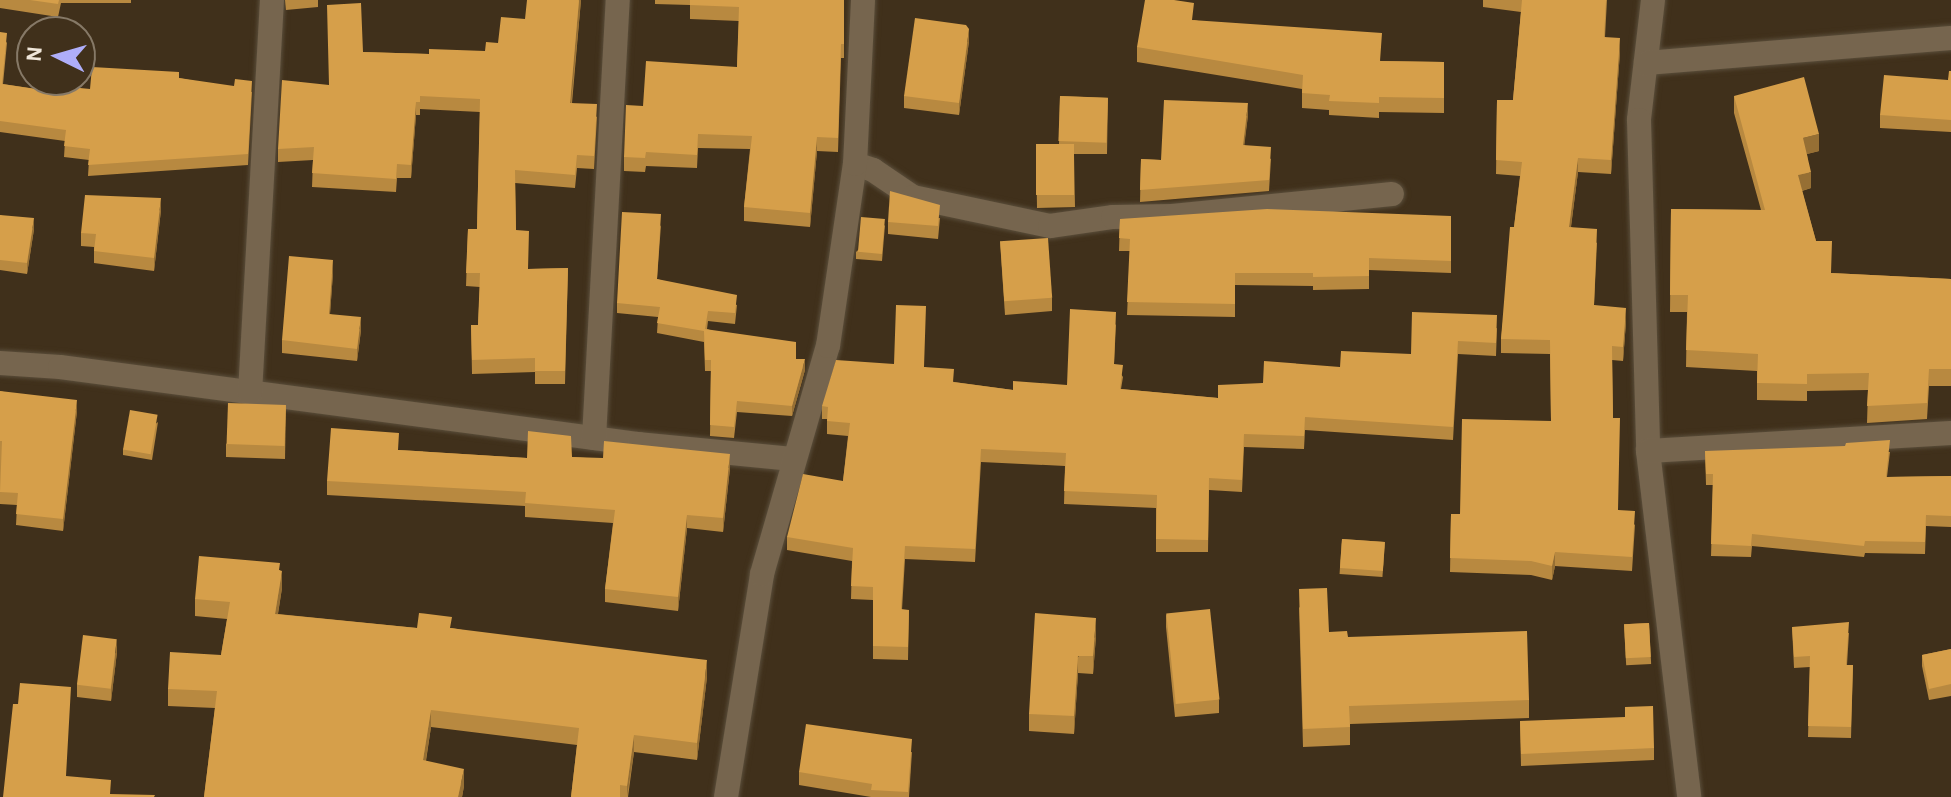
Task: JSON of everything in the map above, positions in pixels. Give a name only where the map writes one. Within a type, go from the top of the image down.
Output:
[{"type":"street","points":[[250,393],[272,0]]},
{"type":"street","points":[[594,438],[618,0]]},
{"type":"street","points":[[726,797],[762,574],[828,346],[855,164],[863,0]]},
{"type":"street","points":[[1653,0],[1639,120],[1648,451],[1689,797]]},
{"type":"street","points":[[1646,63],[1951,38]]},
{"type":"street","points":[[855,164],[873,170],[913,197],[1050,226],[1113,217],[1187,215],[1392,194]]},
{"type":"street","points":[[0,363],[60,367],[594,438],[793,459]]},
{"type":"street","points":[[1648,451],[1951,433]]},
{"type":"building","points":[[30,0],[59,0],[58,4]]},
{"type":"building","points":[[527,0],[579,0],[570,103],[597,104],[594,156],[577,155],[575,175],[515,170],[516,230],[529,231],[528,269],[568,268],[565,371],[535,371],[535,358],[472,360],[471,325],[478,325],[480,273],[466,273],[468,229],[477,229],[480,99],[420,96],[420,102],[416,102],[411,165],[397,164],[396,179],[312,173],[314,147],[278,149],[282,80],[329,85],[327,5],[361,3],[363,52],[429,54],[429,49],[485,51],[486,42],[498,43],[501,17],[525,19]]},
{"type":"building","points":[[690,0],[844,0],[838,138],[817,137],[810,213],[744,207],[752,136],[698,134],[697,155],[646,152],[645,158],[624,157],[626,105],[643,106],[646,61],[737,67],[739,7],[690,5]]},
{"type":"building","points":[[1145,0],[1194,3],[1192,20],[1382,33],[1380,61],[1444,62],[1444,98],[1379,97],[1379,103],[1329,101],[1330,95],[1302,93],[1303,75],[1137,47]]},
{"type":"building","points":[[1522,0],[1606,0],[1604,37],[1620,38],[1611,160],[1578,158],[1569,227],[1597,229],[1594,305],[1626,308],[1623,347],[1612,346],[1613,418],[1620,418],[1618,510],[1635,511],[1632,557],[1555,552],[1552,566],[1531,561],[1450,558],[1451,514],[1460,514],[1462,419],[1551,421],[1550,340],[1501,339],[1510,227],[1514,227],[1522,162],[1496,160],[1497,100],[1513,100]]},
{"type":"building","points":[[915,18],[966,25],[969,29],[959,103],[904,96]]},
{"type":"building","points":[[0,32],[7,33],[2,84],[16,86],[16,96],[96,96],[96,67],[179,72],[179,78],[234,86],[235,79],[252,81],[248,154],[88,165],[90,149],[64,146],[66,130],[0,121]]},
{"type":"building","points":[[1949,71],[1951,120],[1880,115],[1884,75],[1948,80]]},
{"type":"building","points":[[1804,77],[1819,134],[1803,138],[1811,172],[1798,175],[1816,241],[1832,241],[1831,273],[1951,279],[1951,369],[1929,369],[1927,403],[1867,406],[1869,373],[1807,374],[1807,384],[1757,383],[1758,354],[1686,350],[1688,295],[1670,295],[1671,209],[1765,210],[1734,96]]},
{"type":"building","points":[[1060,96],[1108,98],[1106,143],[1058,141]]},
{"type":"building","points":[[1164,100],[1248,103],[1243,145],[1271,147],[1269,180],[1140,190],[1141,159],[1161,160]]},
{"type":"building","points":[[1036,144],[1074,144],[1074,195],[1036,195]]},
{"type":"building","points":[[890,191],[940,205],[938,226],[888,222]]},
{"type":"building","points":[[85,195],[161,198],[154,258],[94,251],[96,234],[81,233]]},
{"type":"building","points":[[1267,209],[1451,216],[1451,261],[1369,258],[1369,276],[1235,273],[1235,304],[1127,302],[1130,239],[1119,238],[1120,219]]},
{"type":"building","points":[[622,212],[661,214],[657,279],[737,295],[735,313],[708,311],[705,329],[796,342],[796,359],[805,359],[792,406],[737,401],[734,427],[710,425],[711,360],[705,360],[704,331],[657,323],[660,307],[617,303]]},
{"type":"building","points":[[0,215],[34,218],[27,263],[0,260]]},
{"type":"building","points":[[861,217],[885,219],[882,254],[858,252]]},
{"type":"building","points":[[1048,238],[1052,298],[1004,301],[1000,241]]},
{"type":"building","points":[[289,256],[333,260],[329,314],[361,317],[357,349],[282,340]]},
{"type":"building","points":[[896,305],[926,306],[924,367],[954,369],[953,382],[1013,390],[1013,381],[1067,385],[1070,309],[1116,312],[1114,364],[1123,365],[1120,389],[1218,398],[1218,385],[1263,383],[1264,361],[1340,367],[1341,351],[1411,354],[1412,312],[1497,315],[1496,343],[1458,341],[1453,427],[1305,417],[1304,436],[1244,434],[1242,480],[1209,478],[1208,540],[1156,539],[1157,495],[1064,491],[1066,453],[981,449],[975,549],[905,546],[901,609],[909,610],[908,647],[873,646],[873,587],[851,586],[853,548],[787,537],[803,474],[843,481],[850,423],[827,421],[828,407],[822,406],[836,360],[894,364]]},
{"type":"building","points":[[0,391],[77,400],[63,519],[16,514],[18,493],[0,492]]},
{"type":"building","points":[[228,403],[286,405],[285,446],[227,444]]},
{"type":"building","points":[[130,410],[158,415],[151,454],[123,449]]},
{"type":"building","points":[[331,428],[399,433],[398,450],[527,458],[528,431],[571,436],[572,457],[603,458],[604,441],[730,454],[723,518],[687,515],[678,597],[605,589],[615,510],[525,503],[526,492],[327,481]]},
{"type":"building","points":[[1890,440],[1886,477],[1951,476],[1951,516],[1926,515],[1925,542],[1865,541],[1864,546],[1752,534],[1751,546],[1711,544],[1713,474],[1706,474],[1705,451],[1845,446],[1846,443]]},
{"type":"building","points":[[1342,539],[1385,542],[1383,571],[1340,568]]},
{"type":"building","points":[[199,556],[280,563],[279,570],[282,571],[275,614],[417,628],[419,613],[452,617],[450,628],[707,660],[697,743],[634,735],[627,786],[620,785],[620,797],[571,797],[579,728],[431,710],[423,760],[464,769],[458,797],[204,797],[217,691],[168,689],[170,652],[221,655],[230,602],[195,599]]},
{"type":"building","points":[[1327,588],[1329,632],[1347,631],[1348,637],[1527,631],[1529,700],[1349,706],[1350,727],[1303,729],[1299,589]]},
{"type":"building","points":[[1210,609],[1220,700],[1176,704],[1166,614]]},
{"type":"building","points":[[1035,613],[1096,618],[1093,656],[1078,656],[1074,716],[1029,714]]},
{"type":"building","points":[[1849,622],[1846,665],[1853,665],[1851,727],[1808,726],[1810,656],[1794,657],[1792,627]]},
{"type":"building","points":[[1649,623],[1651,657],[1626,658],[1624,624]]},
{"type":"building","points":[[83,635],[117,639],[111,689],[77,685]]},
{"type":"building","points":[[1951,649],[1951,684],[1929,689],[1922,655]]},
{"type":"building","points":[[20,683],[71,687],[66,776],[111,780],[110,794],[154,797],[3,797],[13,704],[18,704]]},
{"type":"building","points":[[1653,706],[1654,748],[1521,754],[1520,721],[1625,717],[1625,707]]},
{"type":"building","points":[[806,724],[912,739],[908,792],[871,790],[872,784],[799,772]]}]
